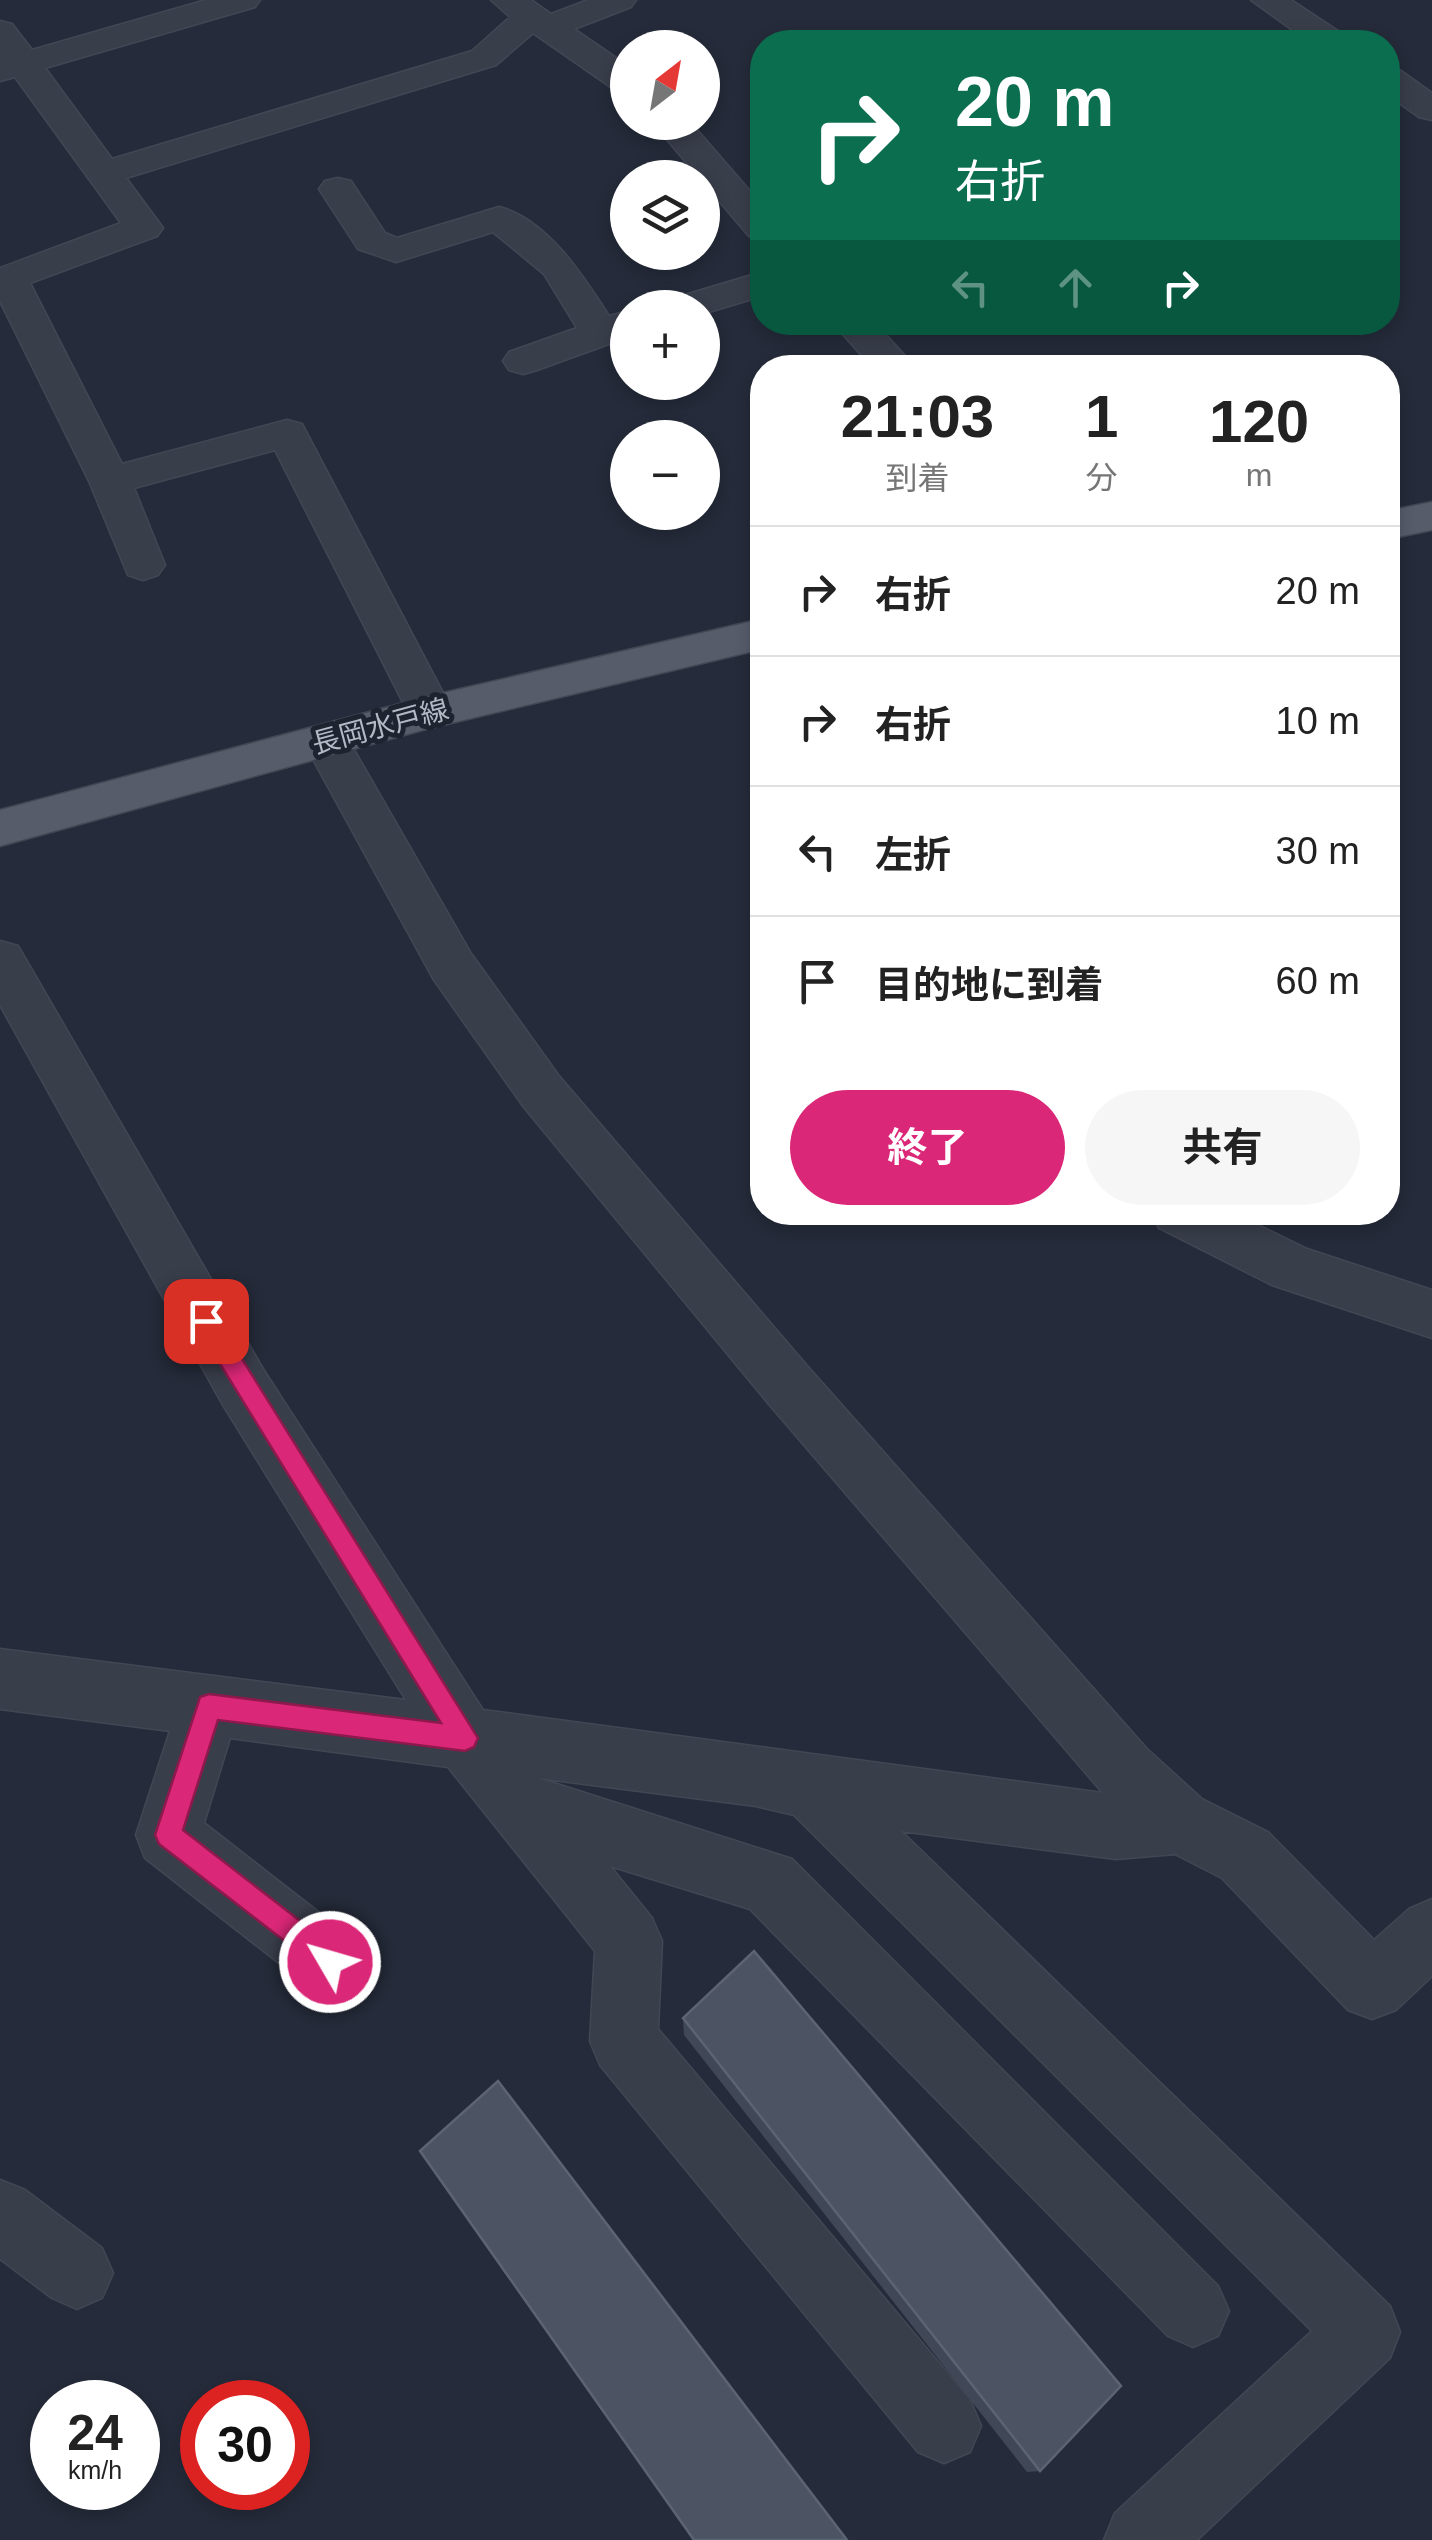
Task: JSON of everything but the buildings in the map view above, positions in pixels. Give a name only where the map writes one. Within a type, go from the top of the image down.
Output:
[{"type":"main road","points":[[1400,523],[1432,516]]},
{"type":"main road","name":"長岡水戸線","points":[[0,828],[430,712],[750,637]]},
{"type":"street","points":[[11,66],[243,0]]},
{"type":"street","points":[[104,173],[484,58],[530,14],[620,0]]},
{"type":"street","points":[[1268,0],[1314,30]]},
{"type":"street","points":[[530,14],[610,70]]},
{"type":"street","points":[[0,31],[11,66],[104,173],[144,228],[4,280],[110,480],[143,566]]},
{"type":"street","points":[[1400,87],[1432,109]]},
{"type":"street","points":[[688,140],[750,204]]},
{"type":"street","points":[[338,189],[371,241],[396,251],[499,218],[558,267],[610,324]]},
{"type":"street","points":[[720,297],[750,288]]},
{"type":"street","points":[[523,361],[610,328]]},
{"type":"street","points":[[864,335],[883,355]]},
{"type":"street","points":[[110,480],[287,432],[430,712]]},
{"type":"street","points":[[326,741],[452,966],[540,1091],[801,1400],[1112,1756],[1179,1822],[1245,1855],[1372,1986],[1432,1932]]},
{"type":"street","points":[[0,960],[243,1387],[465,1738],[630,1941],[624,2040],[944,2426]]},
{"type":"street","points":[[1204,1225],[1291,1268],[1432,1314]]},
{"type":"street","points":[[0,1680],[756,1775],[811,1788],[1116,1827],[1179,1822]]},
{"type":"street","points":[[209,1706],[168,1835],[330,1962]]},
{"type":"street","points":[[811,1788],[1364,2332],[1142,2540]]},
{"type":"street","points":[[522,1808],[769,1882],[1193,2312]]},
{"type":"street","points":[[0,2215],[77,2273]]},
{"type":"route","points":[[206,1321],[243,1387],[465,1738],[209,1706],[168,1835],[330,1962]]}]
